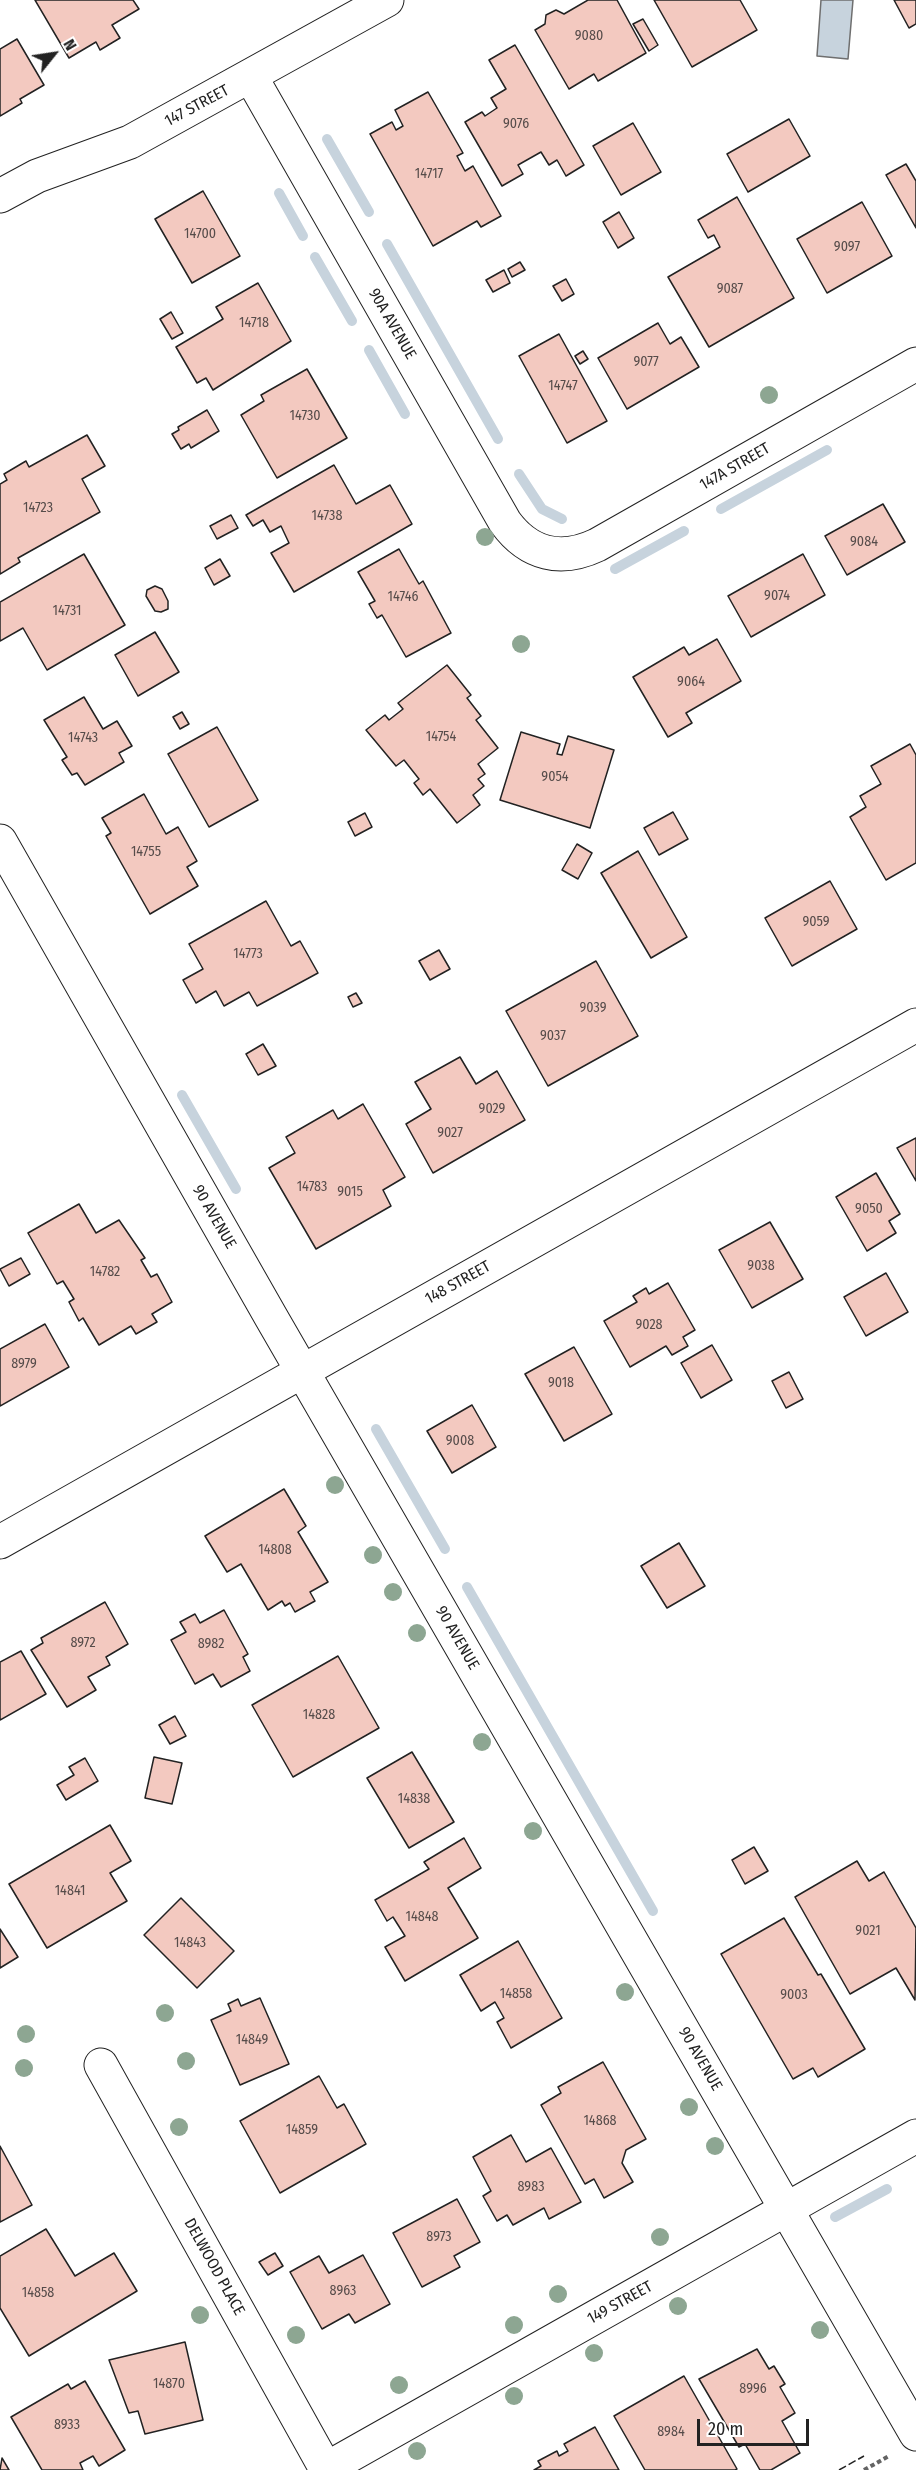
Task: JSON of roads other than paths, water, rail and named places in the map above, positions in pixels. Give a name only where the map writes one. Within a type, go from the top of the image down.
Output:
[{"type":"street","name":"147 STREET","points":[[0,196],[37,176],[130,142],[387,0]]},
{"type":"street","name":"90A AVENUE","points":[[251,77],[505,522],[524,543],[550,555]]},
{"type":"street","name":"147A STREET","points":[[550,555],[575,554],[597,545],[916,364]]},
{"type":"street","name":"90 AVENUE","points":[[0,841],[302,1372],[786,2209],[906,2443]]},
{"type":"street","name":"148 STREET","points":[[0,1542],[916,1024]]},
{"type":"street","name":"DELWOOD PLACE","points":[[101,2065],[325,2469]]},
{"type":"street","name":"149 STREET","points":[[325,2469],[916,2136]]},
{"type":"waterway","points":[[327,139],[369,212]]},
{"type":"waterway","points":[[279,193],[303,236]]},
{"type":"waterway","points":[[387,244],[498,439]]},
{"type":"waterway","points":[[315,257],[352,321]]},
{"type":"waterway","points":[[369,350],[405,414]]},
{"type":"waterway","points":[[721,509],[827,450]]},
{"type":"waterway","points":[[519,474],[542,509],[562,519]]},
{"type":"waterway","points":[[615,569],[684,531]]},
{"type":"waterway","points":[[182,1095],[236,1189]]},
{"type":"waterway","points":[[376,1429],[445,1549]]},
{"type":"waterway","points":[[467,1587],[653,1911]]},
{"type":"waterway","points":[[835,2217],[887,2189]]}]
